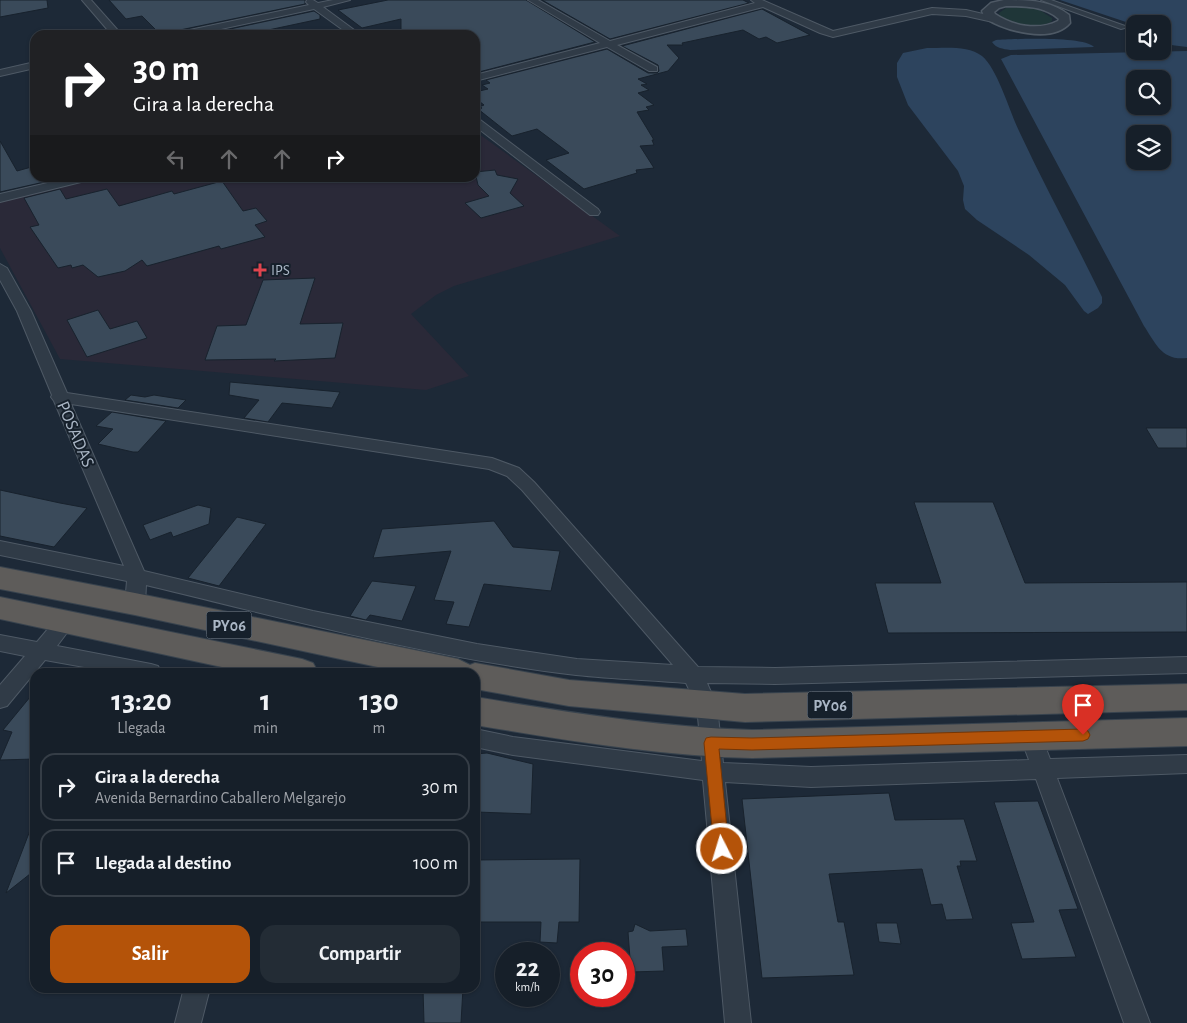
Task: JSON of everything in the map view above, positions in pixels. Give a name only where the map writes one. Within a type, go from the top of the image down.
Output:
[{"type":"highway","name":"PY06","points":[[0,578],[136,590],[295,626],[444,668]]},
{"type":"highway","name":"PY06","points":[[0,608],[274,668]]},
{"type":"highway","name":"PY06","points":[[480,677],[569,693],[745,708],[1187,697]]},
{"type":"highway","name":"PY06","points":[[480,712],[561,725],[713,757],[752,744],[1187,732]]},
{"type":"street","points":[[86,0],[113,30]]},
{"type":"street","points":[[308,0],[349,30]]},
{"type":"street","points":[[203,30],[346,0]]},
{"type":"street","points":[[532,0],[653,69]]},
{"type":"street","points":[[1044,0],[1124,27]]},
{"type":"street","points":[[480,77],[609,44],[760,2],[822,31],[833,34],[921,13],[945,11],[966,13],[1020,1],[1051,8],[1065,18],[1064,23],[1048,29],[1035,29],[1006,25],[990,9]]},
{"type":"street","points":[[0,73],[30,67]]},
{"type":"street","points":[[480,126],[594,212]]},
{"type":"street","points":[[0,198],[64,182]]},
{"type":"street","name":"POSADAS","points":[[0,268],[24,311],[136,590]]},
{"type":"street","points":[[59,397],[492,464],[513,472],[528,486],[692,675],[706,706],[713,757],[738,1023]]},
{"type":"street","points":[[0,548],[136,590]]},
{"type":"street","points":[[0,700],[65,622]]},
{"type":"street","points":[[295,626],[577,667],[692,675],[775,676],[1187,664]]},
{"type":"street","points":[[0,643],[130,668]]},
{"type":"street","points":[[1031,736],[1137,1023]]},
{"type":"street","points":[[480,739],[513,746],[713,757],[810,778],[1187,764]]},
{"type":"street","points":[[188,1023],[197,993]]},
{"type":"shaded area","name":"IPS","points":[[480,135],[620,236],[454,286],[436,295],[411,314],[469,376],[426,390],[60,359],[0,248],[0,202],[81,182],[480,182]]},
{"type":"green space","points":[[1006,8],[1038,9],[1052,18],[1052,21],[1047,24],[1026,26],[1011,22],[1000,16],[999,13]]},
{"type":"water","points":[[1060,0],[1187,0],[1187,47],[1171,45],[1171,15],[1126,15],[1126,22]]},
{"type":"water","points":[[996,40],[1077,41],[1094,47],[1010,50],[996,46],[992,42]]},
{"type":"water","points":[[927,48],[970,50],[982,56],[988,62],[998,80],[1029,152],[1102,297],[1102,303],[1098,308],[1088,314],[1065,285],[1029,255],[977,220],[965,209],[963,200],[964,186],[958,171],[908,105],[897,77],[897,63],[903,53]]},
{"type":"water","points":[[1171,51],[1187,51],[1187,358],[1171,357],[1166,354],[1156,345],[1144,326],[1001,59],[1011,55],[1126,52],[1126,60],[1171,60]]},
{"type":"building","points":[[0,0],[47,0],[48,8],[0,17]]},
{"type":"building","points":[[109,0],[305,0],[305,4],[180,30],[156,30],[142,16],[126,19]]},
{"type":"building","points":[[388,0],[526,0],[595,42],[480,72],[480,30],[401,30],[401,19],[362,28],[338,10]]},
{"type":"building","points":[[542,0],[743,0],[749,3],[610,39]]},
{"type":"building","points":[[762,9],[810,35],[777,43],[766,37],[759,39],[743,30],[682,43],[683,45],[667,45],[679,58],[668,71],[638,79],[647,84],[641,85],[649,90],[638,93],[654,105],[646,107],[649,110],[637,112],[654,140],[652,140],[654,145],[640,146],[654,168],[636,170],[637,173],[584,189],[546,160],[569,153],[537,129],[512,136],[480,111],[482,108],[480,107],[484,105],[480,102],[480,91],[488,89],[482,85],[490,83],[486,80],[607,49],[648,73],[657,73],[659,71],[658,65],[622,46]]},
{"type":"building","points":[[314,11],[320,15],[320,19],[268,30],[225,30]]},
{"type":"building","points":[[0,141],[17,171],[30,167],[30,182],[44,182],[0,192]]},
{"type":"building","points":[[495,170],[497,175],[518,179],[510,193],[524,206],[481,218],[465,203],[489,196],[478,185],[477,182],[480,182],[480,172]]},
{"type":"building","points":[[223,182],[243,211],[256,208],[267,221],[255,225],[265,237],[221,249],[219,246],[147,266],[142,260],[125,271],[98,277],[83,265],[72,268],[71,265],[58,268],[30,227],[39,225],[24,198],[60,189],[66,199],[107,189],[119,206],[172,191],[174,194]]},
{"type":"building","points":[[315,278],[300,324],[343,323],[335,358],[274,361],[276,359],[205,360],[217,326],[246,325],[263,280]]},
{"type":"building","points":[[98,310],[110,329],[137,321],[147,338],[87,357],[67,320]]},
{"type":"building","points":[[230,382],[340,392],[332,408],[282,403],[268,422],[244,418],[259,400],[229,395]]},
{"type":"building","points":[[131,395],[145,397],[154,395],[186,400],[178,408],[125,400]]},
{"type":"building","points":[[112,412],[166,421],[138,452],[133,452],[98,444],[113,429],[96,426]]},
{"type":"building","points":[[1146,428],[1187,428],[1187,448],[1158,448]]},
{"type":"building","points":[[0,490],[87,508],[54,547],[0,536]]},
{"type":"building","points":[[914,502],[993,502],[1025,583],[1187,582],[1187,632],[888,633],[875,583],[941,583]]},
{"type":"building","points":[[198,505],[211,508],[209,524],[173,537],[171,532],[150,540],[143,525]]},
{"type":"building","points":[[237,517],[266,524],[219,586],[188,578]]},
{"type":"building","points":[[494,521],[513,547],[560,551],[551,591],[484,584],[469,627],[446,624],[454,602],[434,600],[451,551],[373,558],[382,529]]},
{"type":"building","points":[[372,581],[416,586],[402,621],[370,615],[366,620],[350,616]]},
{"type":"building","points":[[30,697],[30,759],[0,760],[12,732],[3,730]]},
{"type":"building","points":[[487,753],[533,764],[531,814],[480,812],[480,754]]},
{"type":"building","points":[[889,793],[895,820],[964,819],[977,861],[960,861],[961,866],[957,866],[973,919],[946,920],[942,904],[931,905],[922,869],[829,874],[838,922],[844,922],[854,975],[762,978],[742,799]]},
{"type":"building","points":[[1038,801],[1078,909],[1059,910],[1076,957],[1022,959],[1011,923],[1034,922],[994,802]]},
{"type":"building","points":[[30,830],[30,874],[6,893]]},
{"type":"building","points":[[580,859],[579,922],[559,922],[557,942],[540,942],[541,922],[480,922],[480,860]]},
{"type":"building","points":[[876,923],[897,923],[901,944],[879,942]]},
{"type":"building","points":[[635,924],[650,931],[686,929],[688,946],[662,947],[664,971],[635,972],[635,942],[629,942],[628,932],[633,931]]},
{"type":"building","points":[[423,993],[463,993],[461,1023],[424,1023]]},
{"type":"place","name":"IPS","points":[[260,270]]},
{"type":"route","points":[[722,849],[711,743],[752,744],[1083,735]]}]
